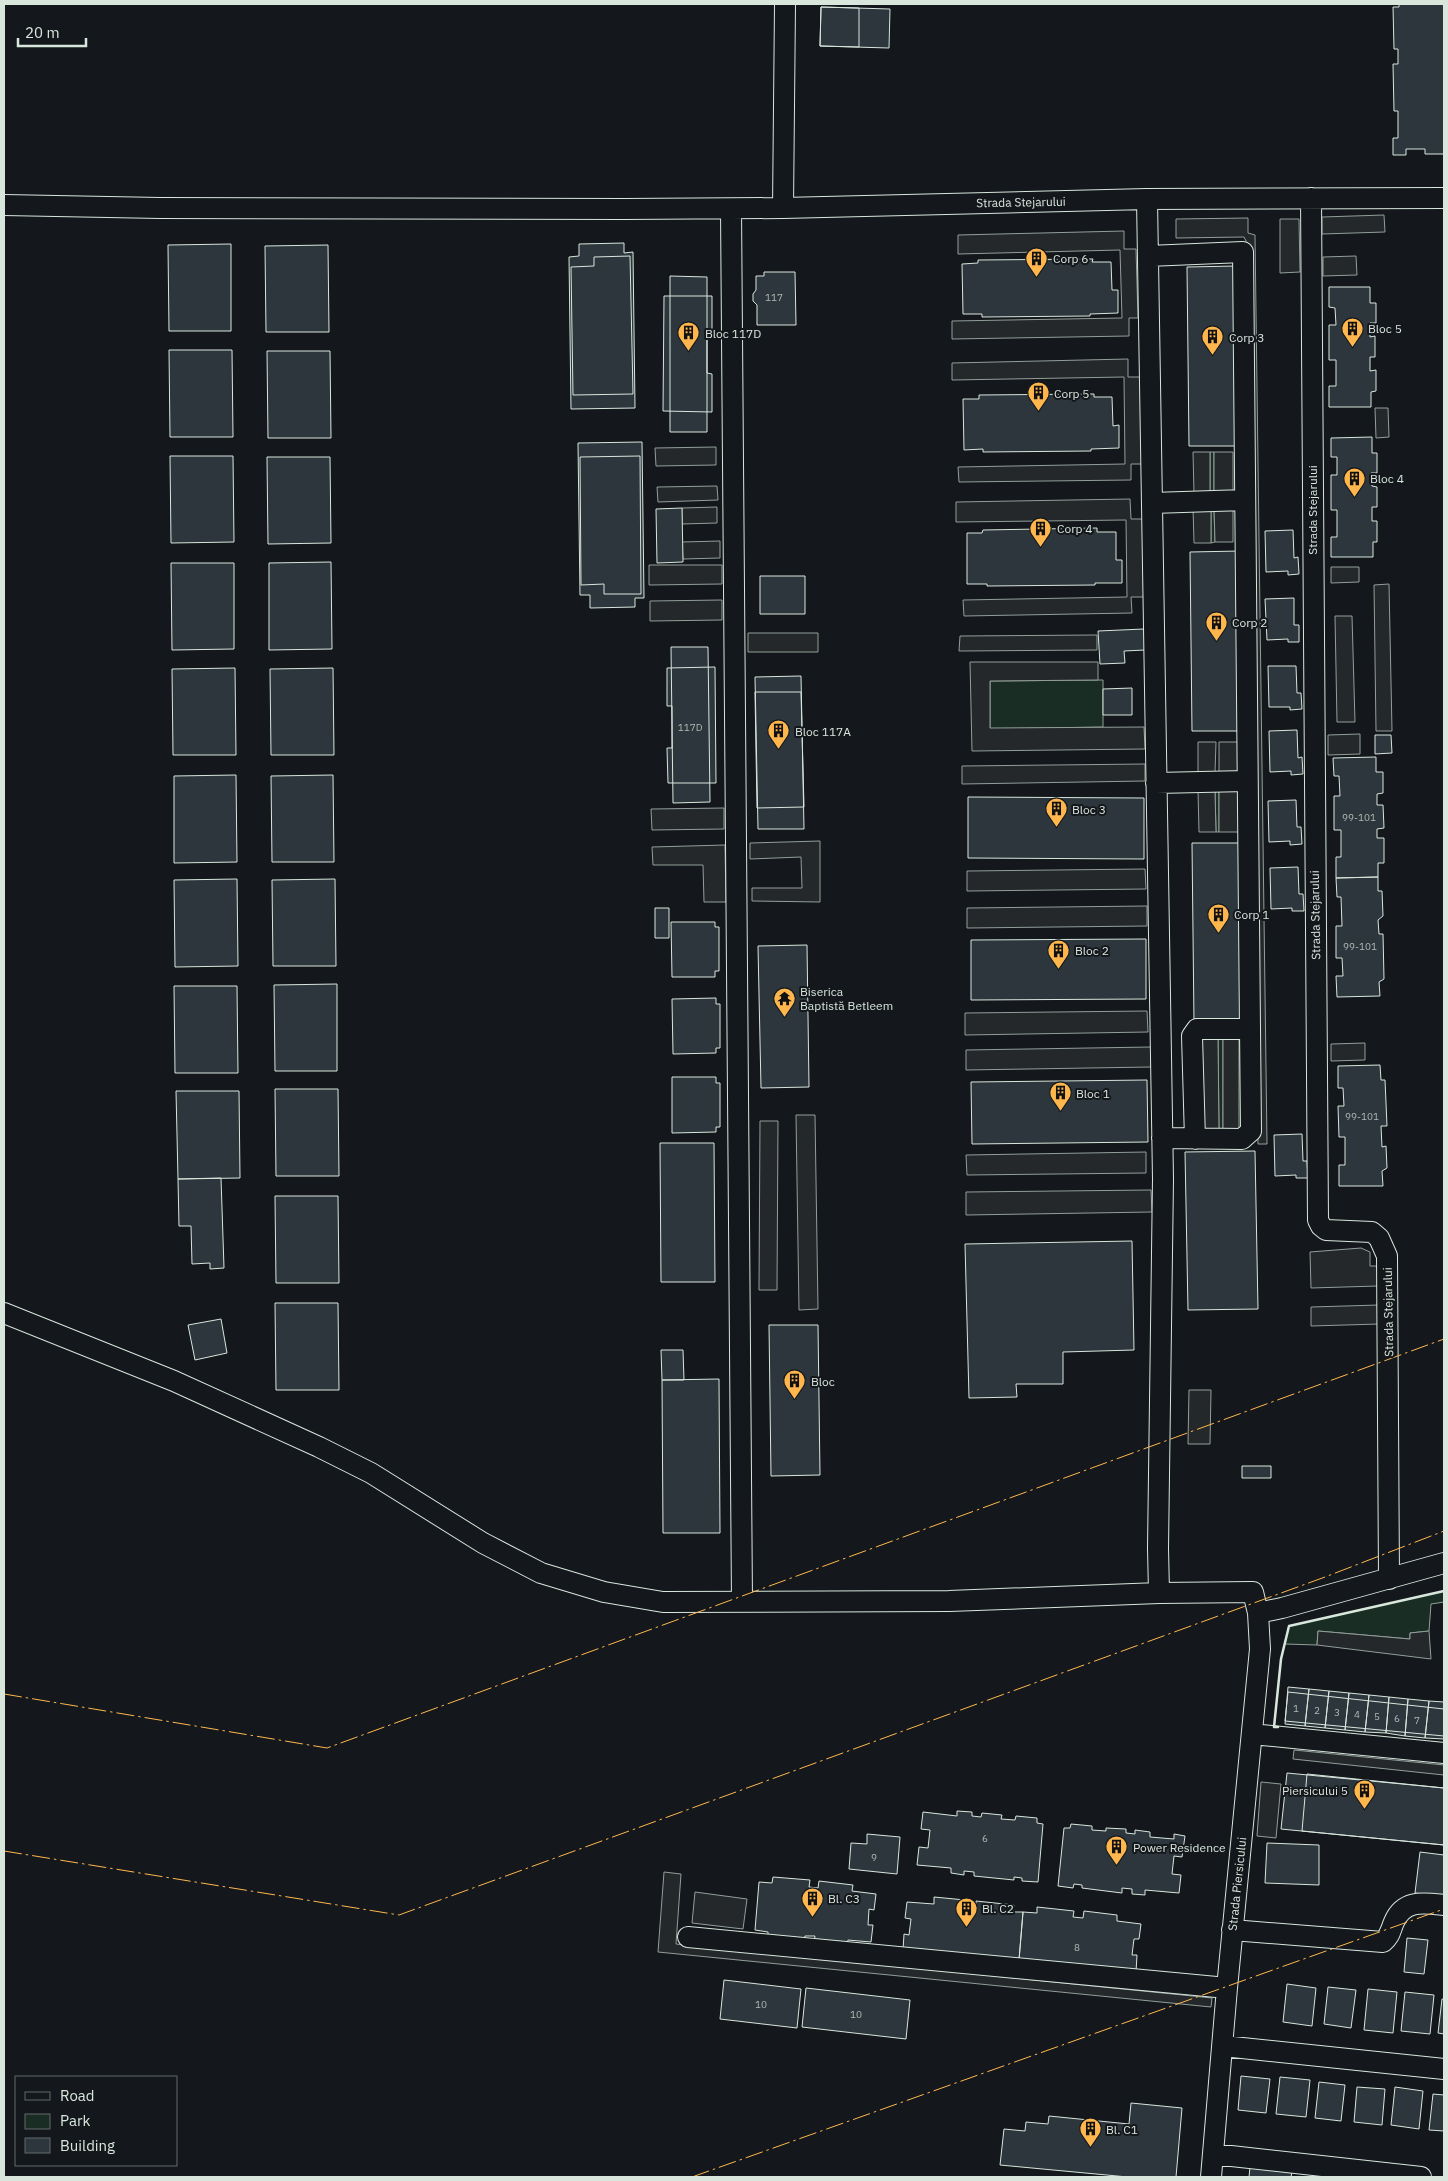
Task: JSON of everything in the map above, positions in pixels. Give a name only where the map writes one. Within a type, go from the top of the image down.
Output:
[{"type":"street","points":[[784,208],[785,4]]},
{"type":"street","name":"Strada Stejarului","points":[[1311,198],[1318,1220],[1326,1230],[1372,1232],[1379,1238],[1387,1256],[1389,1579]]},
{"type":"street","name":"Strada Stejarului","points":[[4,205],[179,208],[784,208],[1147,199],[1444,198]]},
{"type":"street","points":[[4,1312],[174,1381],[318,1447],[371,1473],[483,1543],[541,1573],[604,1592],[663,1602],[949,1601],[1159,1593],[1162,1138],[1147,199]]},
{"type":"street","points":[[731,208],[742,1602]]},
{"type":"street","points":[[1148,256],[1243,252],[1246,781],[1251,1131],[1242,1139],[1162,1138]]},
{"type":"street","points":[[1152,503],[1245,500]]},
{"type":"street","points":[[1156,783],[1246,781]]},
{"type":"street","points":[[1195,1139],[1192,1036],[1194,1031],[1250,1029]]},
{"type":"street","points":[[1258,1614],[1389,1579],[1444,1562]]},
{"type":"street","name":"Strada Piersicului","points":[[1159,1593],[1253,1592],[1258,1614],[1260,1649],[1227,1988],[1228,2047],[1211,2177]]},
{"type":"street","points":[[1252,1734],[1444,1753]]},
{"type":"street","points":[[1232,1930],[1383,1942],[1391,1935],[1394,1922],[1404,1907],[1416,1903],[1444,1906]]},
{"type":"street","points":[[688,1937],[1227,1988]]},
{"type":"street","points":[[1228,2047],[1444,2068]]},
{"type":"street","points":[[1213,2154],[1420,2177]]},
{"type":"green space","points":[[1210,452],[1214,452],[1214,494],[1210,494]]},
{"type":"green space","points":[[1211,508],[1214,508],[1215,542],[1211,543]]},
{"type":"green space","points":[[1103,680],[1103,727],[990,729],[990,681]]},
{"type":"green space","points":[[1219,790],[1219,832],[1216,832],[1215,791]]},
{"type":"green space","points":[[1218,1036],[1223,1036],[1223,1130],[1219,1130]]},
{"type":"green space","points":[[1444,1591],[1444,1602],[1431,1604],[1429,1631],[1410,1633],[1410,1639],[1318,1631],[1317,1645],[1285,1644],[1289,1626]]},
{"type":"shaded area","points":[[1384,215],[1385,232],[1322,234],[1322,217]]},
{"type":"shaded area","points":[[1248,218],[1248,233],[1255,235],[1267,1144],[1258,1144],[1246,241],[1244,237],[1176,238],[1176,219]]},
{"type":"shaded area","points":[[1280,219],[1299,219],[1300,272],[1280,273]]},
{"type":"shaded area","points":[[1124,231],[1124,249],[1136,249],[1138,318],[1129,318],[1129,336],[952,339],[952,321],[1122,318],[1120,250],[958,254],[958,235]]},
{"type":"shaded area","points":[[1356,256],[1357,275],[1323,276],[1323,257]]},
{"type":"shaded area","points":[[1128,359],[1128,377],[1142,377],[1143,464],[1131,464],[1131,480],[959,482],[958,467],[1125,464],[1124,377],[952,380],[952,363]]},
{"type":"shaded area","points":[[1375,408],[1388,408],[1389,437],[1376,438]]},
{"type":"shaded area","points":[[716,447],[716,465],[656,466],[655,448]]},
{"type":"shaded area","points":[[1193,452],[1210,452],[1210,494],[1194,494]]},
{"type":"shaded area","points":[[1214,452],[1233,452],[1233,494],[1214,494]]},
{"type":"shaded area","points":[[717,486],[718,500],[658,502],[657,487]]},
{"type":"shaded area","points":[[1130,499],[1131,519],[1144,519],[1146,597],[1131,597],[1132,613],[964,616],[963,600],[1127,597],[1126,520],[956,522],[956,502]]},
{"type":"shaded area","points":[[717,507],[717,523],[682,524],[682,508]]},
{"type":"shaded area","points":[[1193,508],[1211,508],[1211,543],[1194,543]]},
{"type":"shaded area","points":[[1214,508],[1233,508],[1233,542],[1215,542]]},
{"type":"shaded area","points":[[720,541],[720,558],[683,559],[682,542]]},
{"type":"shaded area","points":[[649,565],[722,565],[722,584],[649,585]]},
{"type":"shaded area","points":[[1331,567],[1359,567],[1359,582],[1331,583]]},
{"type":"shaded area","points":[[1389,584],[1392,731],[1376,731],[1374,585]]},
{"type":"shaded area","points":[[722,600],[722,620],[650,621],[650,601]]},
{"type":"shaded area","points":[[1335,616],[1352,616],[1355,722],[1337,722]]},
{"type":"shaded area","points":[[748,633],[818,633],[818,652],[748,652]]},
{"type":"shaded area","points":[[1097,635],[1097,650],[959,651],[960,636]]},
{"type":"shaded area","points":[[970,662],[1098,662],[1098,680],[990,681],[990,728],[1144,727],[1145,749],[972,751]]},
{"type":"shaded area","points":[[1360,734],[1360,754],[1328,755],[1328,735]]},
{"type":"shaded area","points":[[1198,742],[1216,742],[1215,773],[1198,773]]},
{"type":"shaded area","points":[[1219,742],[1238,742],[1238,773],[1219,773]]},
{"type":"shaded area","points":[[1145,764],[1145,781],[962,784],[962,766]]},
{"type":"shaded area","points":[[1198,790],[1215,791],[1216,832],[1199,832]]},
{"type":"shaded area","points":[[1219,790],[1238,790],[1239,832],[1219,832]]},
{"type":"shaded area","points":[[724,808],[724,829],[652,830],[651,809]]},
{"type":"shaded area","points":[[820,841],[820,902],[752,901],[752,888],[802,888],[801,857],[750,859],[750,843]]},
{"type":"shaded area","points":[[725,845],[726,902],[704,902],[703,865],[653,865],[652,847]]},
{"type":"shaded area","points":[[1145,869],[1146,889],[967,891],[967,871]]},
{"type":"shaded area","points":[[1147,906],[1147,926],[967,928],[967,908]]},
{"type":"shaded area","points":[[1147,1011],[1148,1032],[965,1035],[965,1013]]},
{"type":"shaded area","points":[[1201,1036],[1218,1036],[1219,1130],[1201,1130]]},
{"type":"shaded area","points":[[1223,1036],[1239,1036],[1239,1130],[1223,1130]]},
{"type":"shaded area","points":[[1365,1043],[1365,1060],[1331,1061],[1331,1044]]},
{"type":"shaded area","points":[[1151,1047],[1151,1067],[966,1070],[966,1050]]},
{"type":"shaded area","points":[[796,1115],[815,1115],[818,1309],[799,1310]]},
{"type":"shaded area","points":[[760,1121],[778,1121],[777,1290],[759,1290]]},
{"type":"shaded area","points":[[1146,1152],[1146,1173],[967,1175],[966,1155]]},
{"type":"shaded area","points":[[1151,1190],[1152,1212],[966,1215],[966,1192]]},
{"type":"shaded area","points":[[1361,1248],[1370,1252],[1370,1266],[1377,1266],[1378,1286],[1311,1288],[1310,1252]]},
{"type":"shaded area","points":[[1379,1305],[1379,1324],[1311,1326],[1311,1307]]},
{"type":"shaded area","points":[[1189,1390],[1211,1390],[1210,1444],[1188,1444]]},
{"type":"shaded area","points":[[1318,1631],[1410,1639],[1410,1633],[1429,1631],[1431,1659],[1317,1645]]},
{"type":"shaded area","points":[[1294,1750],[1444,1765],[1444,1775],[1293,1759]]},
{"type":"shaded area","points":[[1261,1782],[1281,1784],[1276,1838],[1257,1836]]},
{"type":"shaded area","points":[[664,1872],[681,1874],[676,1944],[1212,1998],[1211,2007],[658,1952]]},
{"type":"shaded area","points":[[695,1892],[747,1899],[743,1929],[692,1923]]},
{"type":"building","points":[[1399,4],[1444,4],[1444,154],[1425,154],[1425,149],[1406,149],[1406,155],[1393,155],[1393,138],[1398,138],[1398,111],[1394,111],[1393,64],[1398,64],[1398,49],[1394,49],[1393,7],[1399,7]]},
{"type":"building","points":[[821,7],[890,9],[889,48],[820,46]]},
{"type":"building","points":[[821,7],[859,8],[859,47],[820,46]]},
{"type":"building","points":[[624,243],[624,253],[633,252],[635,408],[571,409],[569,257],[579,256],[579,244]]},
{"type":"building","points":[[231,244],[231,331],[169,331],[168,245]]},
{"type":"building","points":[[328,245],[329,332],[266,332],[265,246]]},
{"type":"building","points":[[630,256],[633,394],[573,395],[571,267],[594,266],[594,257]]},
{"type":"building","name":"Corp 6","points":[[1093,259],[1092,262],[1111,262],[1112,290],[1118,290],[1118,313],[1090,314],[1090,316],[982,317],[982,314],[963,314],[962,264],[978,263],[978,260]]},
{"type":"building","name":"Corp 3","points":[[1236,266],[1238,446],[1189,446],[1187,267]]},
{"type":"building","points":[[764,272],[795,272],[796,325],[757,325],[757,305],[753,301],[753,294],[756,290],[756,276],[764,276]]},
{"type":"building","name":"Bloc 117D","points":[[670,276],[707,277],[707,432],[670,432]]},
{"type":"building","name":"Bloc 5","points":[[1329,287],[1370,287],[1370,303],[1376,303],[1376,323],[1370,323],[1370,337],[1375,336],[1375,357],[1370,357],[1370,371],[1376,370],[1376,391],[1371,392],[1371,407],[1329,407],[1329,386],[1336,386],[1336,360],[1329,360],[1329,325],[1336,325],[1335,308],[1329,307]]},
{"type":"building","name":"Bloc 117D","points":[[664,296],[712,296],[712,331],[707,332],[707,373],[712,374],[712,412],[663,411]]},
{"type":"building","points":[[169,350],[232,350],[233,437],[170,437]]},
{"type":"building","points":[[267,351],[330,351],[331,438],[268,438]]},
{"type":"building","name":"Corp 5","points":[[1094,394],[1094,397],[1112,397],[1113,426],[1119,425],[1119,448],[1091,449],[1091,451],[983,452],[983,449],[964,450],[963,399],[979,399],[979,395]]},
{"type":"building","name":"Bloc 4","points":[[1372,437],[1372,453],[1377,453],[1377,473],[1371,473],[1372,486],[1377,487],[1377,507],[1372,507],[1372,521],[1377,521],[1377,542],[1373,542],[1373,557],[1331,557],[1331,537],[1337,537],[1337,510],[1331,510],[1331,475],[1337,475],[1337,457],[1331,457],[1331,438]]},
{"type":"building","points":[[642,442],[644,598],[635,598],[635,607],[590,608],[590,595],[580,595],[578,443]]},
{"type":"building","points":[[170,456],[233,456],[234,542],[171,543]]},
{"type":"building","points":[[640,456],[641,594],[604,594],[604,584],[581,585],[580,457]]},
{"type":"building","points":[[267,457],[330,457],[331,543],[268,544]]},
{"type":"building","points":[[682,508],[683,562],[657,563],[656,509]]},
{"type":"building","name":"Corp 4","points":[[1097,528],[1097,532],[1116,532],[1116,560],[1122,560],[1122,583],[987,586],[987,584],[967,584],[967,533],[982,533],[983,530]]},
{"type":"building","points":[[1293,530],[1294,558],[1298,557],[1299,574],[1288,575],[1288,571],[1266,572],[1265,531]]},
{"type":"building","name":"Corp 2","points":[[1240,551],[1242,731],[1192,731],[1190,552]]},
{"type":"building","points":[[331,562],[332,649],[269,650],[269,563]]},
{"type":"building","points":[[171,563],[234,563],[234,649],[172,650]]},
{"type":"building","points":[[760,576],[805,576],[805,614],[760,614]]},
{"type":"building","points":[[1294,598],[1294,625],[1299,625],[1299,642],[1288,642],[1288,639],[1267,640],[1265,599]]},
{"type":"building","points":[[1144,629],[1145,650],[1124,651],[1125,663],[1100,664],[1098,631]]},
{"type":"building","points":[[671,647],[708,647],[710,802],[673,803]]},
{"type":"building","points":[[1268,666],[1296,666],[1297,693],[1301,693],[1302,709],[1290,710],[1290,707],[1269,707]]},
{"type":"building","points":[[715,667],[716,783],[668,783],[667,748],[672,748],[672,706],[667,706],[667,668]]},
{"type":"building","points":[[235,668],[236,755],[173,755],[172,669]]},
{"type":"building","points":[[333,668],[334,755],[271,755],[270,669]]},
{"type":"building","name":"Bloc 117A","points":[[801,676],[804,829],[758,829],[755,677]]},
{"type":"building","points":[[1132,688],[1132,715],[1103,715],[1103,689]]},
{"type":"building","name":"Bloc 117A","points":[[755,692],[801,692],[804,807],[757,808]]},
{"type":"building","points":[[1297,730],[1298,758],[1302,757],[1303,774],[1291,775],[1291,771],[1270,772],[1269,731]]},
{"type":"building","points":[[1375,735],[1391,735],[1392,753],[1375,754]]},
{"type":"building","points":[[1376,757],[1376,772],[1383,772],[1383,793],[1377,794],[1377,805],[1383,805],[1384,828],[1377,829],[1377,838],[1384,838],[1384,863],[1378,863],[1378,877],[1336,878],[1336,857],[1341,857],[1341,830],[1334,830],[1334,796],[1340,796],[1339,776],[1334,776],[1333,758]]},
{"type":"building","points":[[236,775],[237,862],[174,863],[174,776]]},
{"type":"building","points":[[333,775],[334,862],[272,862],[271,776]]},
{"type":"building","name":"Bloc 3","points":[[968,797],[1144,798],[1144,859],[968,858]]},
{"type":"building","points":[[1296,800],[1297,827],[1301,827],[1302,844],[1290,845],[1290,841],[1269,842],[1268,801]]},
{"type":"building","name":"Corp 1","points":[[1192,843],[1242,843],[1244,1022],[1194,1023]]},
{"type":"building","points":[[1298,867],[1299,894],[1303,894],[1304,911],[1292,911],[1292,908],[1271,909],[1270,868]]},
{"type":"building","points":[[1378,877],[1378,891],[1382,891],[1383,916],[1378,920],[1379,934],[1383,934],[1384,979],[1379,982],[1380,996],[1337,997],[1336,976],[1343,976],[1342,958],[1336,958],[1336,926],[1342,926],[1341,897],[1337,897],[1336,878]]},
{"type":"building","points":[[237,879],[238,966],[175,967],[174,880]]},
{"type":"building","points":[[335,879],[336,966],[273,966],[272,880]]},
{"type":"building","points":[[655,908],[669,908],[669,938],[655,938]]},
{"type":"building","points":[[671,922],[715,922],[715,927],[719,927],[719,971],[715,971],[715,977],[672,977]]},
{"type":"building","name":"Bloc 2","points":[[1146,939],[1146,999],[971,1000],[971,940]]},
{"type":"building","name":"Biserica Baptistă Betleem","points":[[807,945],[809,1087],[761,1088],[758,946]]},
{"type":"building","points":[[337,984],[337,1071],[275,1071],[274,985]]},
{"type":"building","points":[[174,986],[237,986],[238,1073],[175,1073]]},
{"type":"building","points":[[716,998],[716,1004],[720,1004],[720,1048],[716,1048],[716,1053],[673,1054],[672,999]]},
{"type":"building","points":[[1380,1065],[1381,1080],[1385,1080],[1387,1126],[1381,1126],[1382,1147],[1386,1146],[1387,1168],[1382,1171],[1383,1186],[1339,1186],[1339,1165],[1345,1165],[1345,1137],[1339,1137],[1338,1106],[1344,1106],[1343,1088],[1338,1088],[1338,1066]]},
{"type":"building","points":[[672,1077],[716,1077],[716,1083],[720,1083],[720,1127],[716,1127],[716,1132],[672,1133]]},
{"type":"building","name":"Bloc 1","points":[[1147,1080],[1148,1142],[972,1144],[971,1082]]},
{"type":"building","points":[[275,1089],[338,1089],[339,1176],[276,1176]]},
{"type":"building","points":[[176,1091],[239,1091],[240,1178],[178,1179]]},
{"type":"building","points":[[1302,1134],[1303,1161],[1307,1161],[1308,1178],[1296,1178],[1296,1175],[1275,1176],[1274,1135]]},
{"type":"building","points":[[660,1143],[714,1143],[715,1282],[661,1282]]},
{"type":"building","points":[[1255,1151],[1258,1309],[1188,1310],[1185,1152]]},
{"type":"building","points":[[221,1178],[224,1268],[210,1269],[210,1263],[192,1264],[191,1226],[179,1226],[178,1179]]},
{"type":"building","points":[[275,1196],[338,1196],[339,1283],[276,1283]]},
{"type":"building","points":[[1132,1241],[1134,1350],[1063,1352],[1063,1384],[1016,1384],[1017,1397],[969,1398],[965,1244]]},
{"type":"building","points":[[275,1303],[338,1303],[339,1390],[276,1390]]},
{"type":"building","points":[[221,1319],[227,1353],[195,1360],[188,1325]]},
{"type":"building","name":"Bloc","points":[[769,1325],[818,1325],[820,1475],[771,1476]]},
{"type":"building","points":[[661,1350],[683,1350],[684,1380],[662,1380]]},
{"type":"building","points":[[719,1379],[720,1533],[663,1533],[662,1380]]},
{"type":"building","points":[[1242,1466],[1271,1466],[1271,1478],[1242,1478]]},
{"type":"building","points":[[1288,1687],[1309,1689],[1305,1726],[1285,1724]]},
{"type":"building","points":[[1309,1689],[1329,1691],[1325,1728],[1305,1726]]},
{"type":"building","points":[[1329,1691],[1349,1693],[1345,1730],[1325,1728]]},
{"type":"building","points":[[1288,1692],[1444,1709],[1444,1736],[1285,1721]]},
{"type":"building","points":[[1349,1693],[1369,1695],[1365,1732],[1345,1730]]},
{"type":"building","points":[[1369,1695],[1389,1697],[1386,1733],[1365,1732]]},
{"type":"building","points":[[1389,1697],[1408,1699],[1405,1736],[1386,1733]]},
{"type":"building","points":[[1408,1699],[1429,1701],[1425,1738],[1405,1736]]},
{"type":"building","points":[[1429,1701],[1444,1702],[1444,1739],[1425,1738]]},
{"type":"building","name":"Piersicului 5","points":[[1287,1773],[1444,1788],[1444,1845],[1281,1829]]},
{"type":"building","name":"Piersicului 5","points":[[1307,1774],[1444,1788],[1444,1845],[1302,1831]]},
{"type":"building","points":[[957,1811],[972,1812],[972,1816],[981,1817],[982,1813],[1002,1815],[1001,1819],[1015,1820],[1016,1816],[1037,1818],[1037,1823],[1043,1824],[1038,1882],[1022,1881],[1022,1878],[1014,1877],[1014,1880],[974,1876],[974,1872],[964,1871],[964,1875],[951,1873],[951,1868],[917,1865],[919,1847],[928,1848],[930,1830],[921,1829],[923,1812],[957,1816]]},
{"type":"building","name":"Power Residence","points":[[1071,1824],[1092,1826],[1092,1830],[1106,1831],[1106,1828],[1126,1829],[1126,1833],[1135,1834],[1135,1830],[1150,1832],[1150,1837],[1174,1839],[1174,1834],[1185,1836],[1182,1857],[1174,1856],[1172,1874],[1181,1875],[1179,1893],[1145,1890],[1145,1895],[1132,1894],[1132,1889],[1122,1888],[1122,1893],[1082,1888],[1082,1885],[1074,1884],[1073,1888],[1058,1886],[1064,1828],[1070,1828]]},
{"type":"building","points":[[867,1834],[900,1837],[897,1874],[849,1869],[851,1843],[867,1844]]},
{"type":"building","points":[[1267,1843],[1319,1845],[1319,1885],[1265,1883]]},
{"type":"building","points":[[1420,1852],[1444,1855],[1444,1896],[1415,1893]]},
{"type":"building","name":"Bl. C3","points":[[773,1877],[810,1880],[809,1887],[818,1888],[819,1881],[853,1885],[852,1891],[876,1894],[874,1910],[869,1909],[868,1925],[873,1925],[871,1942],[848,1940],[847,1945],[814,1942],[815,1936],[805,1936],[804,1941],[768,1937],[768,1932],[755,1930],[759,1882],[772,1883]]},
{"type":"building","name":"Bl. C2","points":[[934,1897],[965,1900],[964,1907],[976,1908],[976,1901],[1014,1905],[1013,1912],[1023,1912],[1019,1960],[903,1950],[904,1934],[909,1935],[911,1919],[905,1918],[907,1902],[934,1904]]},
{"type":"building","points":[[1037,1907],[1074,1911],[1073,1917],[1083,1918],[1084,1911],[1117,1915],[1117,1921],[1141,1924],[1139,1939],[1134,1939],[1132,1955],[1137,1955],[1136,1972],[1019,1960],[1023,1912],[1037,1913]]},
{"type":"building","points":[[1407,1938],[1428,1940],[1424,1974],[1404,1972]]},
{"type":"building","points":[[724,1980],[801,1989],[797,2028],[720,2019]]},
{"type":"building","points":[[1287,1984],[1316,1988],[1312,2026],[1283,2022]]},
{"type":"building","points":[[1328,1987],[1356,1990],[1351,2028],[1324,2024]]},
{"type":"building","points":[[806,1988],[910,2000],[906,2039],[802,2027]]},
{"type":"building","points":[[1368,1989],[1397,1992],[1393,2033],[1364,2030]]},
{"type":"building","points":[[1405,1992],[1434,1995],[1430,2034],[1401,2031]]},
{"type":"building","points":[[1442,1999],[1444,1999],[1444,2034],[1438,2033]]},
{"type":"building","points":[[1241,2076],[1270,2079],[1266,2113],[1238,2110]]},
{"type":"building","points":[[1280,2077],[1310,2080],[1306,2117],[1276,2114]]},
{"type":"building","points":[[1319,2082],[1345,2085],[1341,2121],[1315,2118]]},
{"type":"building","points":[[1357,2087],[1385,2089],[1382,2125],[1354,2122]]},
{"type":"building","points":[[1395,2087],[1423,2091],[1419,2129],[1391,2125]]},
{"type":"building","points":[[1433,2094],[1444,2095],[1444,2131],[1429,2130]]},
{"type":"building","name":"Bl. C1","points":[[1131,2103],[1182,2108],[1176,2177],[1128,2177],[1000,2165],[1004,2129],[1025,2131],[1026,2122],[1048,2124],[1049,2116],[1129,2124]]},
{"type":"building","points":[[1250,2167],[1292,2172],[1291,2177],[1249,2177]]},
{"type":"wall","points":[[1278,1727],[1274,1727],[1281,1659],[1289,1626],[1444,1591]]},
{"type":"power","points":[[4,1694],[327,1748],[1444,1339]]},
{"type":"power","points":[[4,1851],[399,1915],[1325,1577],[1444,1531]]},
{"type":"power","points":[[692,2177],[1444,1909]]},
{"type":"place","name":"Corp 6","points":[[1037,277]]},
{"type":"place","name":"Bloc 5","points":[[1352,347]]},
{"type":"place","name":"Bloc 117D","points":[[689,352]]},
{"type":"place","name":"Corp 3","points":[[1213,356]]},
{"type":"place","name":"Corp 5","points":[[1038,412]]},
{"type":"place","name":"Bloc 4","points":[[1354,497]]},
{"type":"place","name":"Corp 4","points":[[1041,547]]},
{"type":"place","name":"Corp 2","points":[[1216,641]]},
{"type":"place","name":"Bloc 117A","points":[[779,750]]},
{"type":"place","name":"Bloc 3","points":[[1056,828]]},
{"type":"place","name":"Corp 1","points":[[1218,933]]},
{"type":"place","name":"Bloc 2","points":[[1059,969]]},
{"type":"place","name":"Biserica Baptistă Betleem","points":[[784,1017]]},
{"type":"place","name":"Bloc 1","points":[[1060,1112]]},
{"type":"place","name":"Bloc","points":[[795,1400]]},
{"type":"place","name":"Piersicului 5","points":[[1364,1809]]},
{"type":"place","name":"Power Residence","points":[[1117,1866]]},
{"type":"place","name":"Bl. C3","points":[[812,1917]]},
{"type":"place","name":"Bl. C2","points":[[966,1927]]},
{"type":"place","name":"Bl. C1","points":[[1090,2148]]}]
